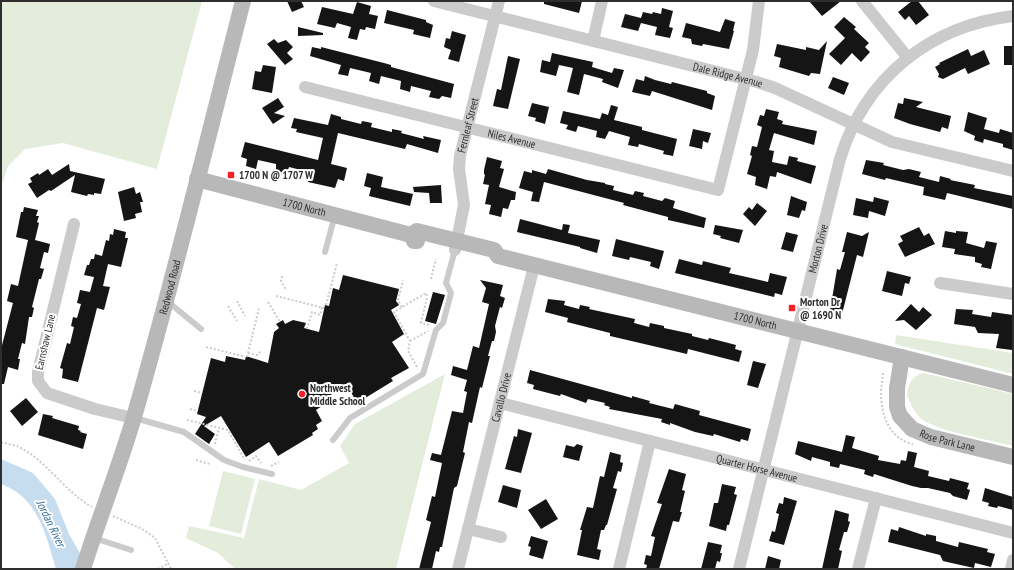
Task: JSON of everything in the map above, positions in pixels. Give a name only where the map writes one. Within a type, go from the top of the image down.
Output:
[{"type":"street","name":"Redwood Road","points":[[86,562],[133,418],[166,300],[243,1]]},
{"type":"street","name":"Dale Ridge Avenue","points":[[434,1],[774,88],[892,142],[1013,171]]},
{"type":"street","name":"Fernleaf Street","points":[[456,246],[464,205],[460,162],[467,127],[499,1]]},
{"type":"street","points":[[593,41],[602,1]]},
{"type":"street","points":[[746,80],[755,42],[759,1]]},
{"type":"street","points":[[862,1],[908,58]]},
{"type":"street","name":"Morton Drive","points":[[738,569],[840,159],[853,125],[875,90],[908,58],[932,42],[960,28],[997,18],[1013,16]]},
{"type":"street","name":"Niles Avenue","points":[[305,86],[718,190],[746,80]]},
{"type":"street","name":"1700 North","points":[[197,179],[411,235],[414,240],[456,246],[491,260],[498,256],[1013,385]]},
{"type":"street","name":"Earnshaw Lane","points":[[74,224],[38,372],[38,382],[43,390],[52,396],[95,409],[133,418]]},
{"type":"street","name":"Cavallo Drive","points":[[458,569],[534,266]]},
{"type":"street","points":[[940,283],[1013,294]]},
{"type":"street","name":"Rose Park Lane","points":[[902,357],[897,388],[897,407],[900,416],[912,429],[931,437],[1013,457]]},
{"type":"street","name":"Quarter Horse Avenue","points":[[500,403],[1013,533]]},
{"type":"street","points":[[619,569],[650,441]]},
{"type":"street","points":[[858,569],[876,498]]},
{"type":"street","points":[[468,529],[501,537]]},
{"type":"street","points":[[1011,569],[1013,560]]},
{"type":"lane","points":[[325,252],[335,214]]},
{"type":"lane","points":[[333,440],[350,418],[423,374],[436,330],[444,323],[451,293],[446,283],[456,246]]},
{"type":"lane","points":[[166,300],[201,329]]},
{"type":"lane","points":[[133,418],[184,432],[224,460],[243,468],[272,474]]},
{"type":"lane","points":[[94,538],[131,550]]},
{"type":"path","points":[[431,279],[436,259]]},
{"type":"path","points":[[326,305],[337,263]]},
{"type":"path","points":[[282,276],[281,281],[286,290]]},
{"type":"path","points":[[402,307],[398,301],[403,280]]},
{"type":"path","points":[[410,341],[429,330],[430,325],[421,323],[428,297],[426,293],[394,312],[410,341],[408,351],[419,370]]},
{"type":"path","points":[[276,296],[323,308],[320,314],[312,312],[307,329]]},
{"type":"path","points":[[236,301],[245,316]]},
{"type":"path","points":[[268,302],[280,322]]},
{"type":"path","points":[[228,306],[237,321]]},
{"type":"path","points":[[206,347],[246,357],[259,308]]},
{"type":"path","points":[[248,353],[257,355],[261,351]]},
{"type":"path","points":[[194,391],[202,393]]},
{"type":"path","points":[[190,409],[198,411]]},
{"type":"path","points":[[187,420],[228,430],[245,460],[249,461],[256,456],[262,465]]},
{"type":"path","points":[[214,447],[219,428]]},
{"type":"path","points":[[1,442],[19,447],[50,470],[67,489],[92,508]]},
{"type":"path","points":[[196,460],[210,464]]},
{"type":"path","points":[[269,466],[279,462]]},
{"type":"path","points":[[121,519],[142,529],[155,538],[171,569]]},
{"type":"path","points":[[158,569],[169,563]]},
{"type":"green space","points":[[1,1],[202,1],[157,169],[63,143],[25,149],[8,166],[1,187]]},
{"type":"green space","points":[[896,335],[1013,353],[1013,374],[895,344]]},
{"type":"green space","points":[[924,373],[1013,394],[1013,446],[953,432],[923,420],[913,409],[907,395],[908,387],[911,381],[916,376]]},
{"type":"green space","points":[[445,374],[396,569],[235,569],[218,553],[186,538],[189,526],[244,538],[259,479],[301,490],[349,463],[340,446],[355,424]]},
{"type":"green space","points":[[223,471],[255,479],[241,534],[209,526]]},
{"type":"water","name":"Jordan River","points":[[1,459],[33,473],[55,499],[69,534],[89,569],[56,569],[44,531],[32,508],[24,498],[14,490],[1,484]]},
{"type":"building","points":[[287,1],[301,1],[304,7],[292,12]]},
{"type":"building","points":[[544,1],[582,1],[579,13],[544,4]]},
{"type":"building","points":[[809,1],[841,1],[822,16]]},
{"type":"building","points":[[912,1],[918,1],[929,15],[916,25],[909,16],[905,20],[898,12]]},
{"type":"building","points":[[357,2],[371,6],[369,14],[378,16],[375,29],[366,27],[365,30],[360,29],[357,40],[348,38],[351,27],[337,23],[335,28],[317,24],[322,7],[353,14]]},
{"type":"building","points":[[662,8],[673,11],[669,27],[673,28],[670,38],[655,35],[657,27],[641,23],[638,31],[621,27],[625,14],[641,18],[643,12],[661,14]]},
{"type":"building","points":[[387,10],[426,20],[426,22],[433,25],[430,38],[413,34],[414,30],[384,23]]},
{"type":"building","points":[[844,17],[856,27],[854,29],[869,43],[865,47],[870,52],[861,62],[852,53],[841,65],[829,54],[845,38],[834,27]]},
{"type":"building","points":[[725,19],[735,22],[729,49],[703,44],[702,46],[692,44],[691,39],[682,37],[686,23],[720,32]]},
{"type":"building","points":[[298,27],[323,33],[323,35],[298,36]]},
{"type":"building","points":[[452,31],[466,35],[459,62],[448,59],[451,50],[444,47],[446,38],[450,39]]},
{"type":"building","points":[[274,39],[278,43],[286,40],[293,47],[287,53],[293,59],[285,65],[267,44]]},
{"type":"building","points":[[827,41],[820,74],[811,73],[809,76],[779,67],[781,58],[774,56],[777,44],[806,50],[806,47],[819,50]]},
{"type":"building","points":[[1004,46],[1013,46],[1013,65],[1004,65]]},
{"type":"building","points":[[312,47],[321,49],[321,47],[384,63],[391,65],[391,67],[454,84],[451,98],[442,96],[439,99],[429,97],[431,91],[411,86],[410,92],[400,89],[401,81],[381,76],[379,84],[369,81],[371,73],[350,68],[348,76],[338,74],[341,65],[310,56]]},
{"type":"building","points":[[968,49],[971,56],[984,50],[990,64],[968,74],[965,68],[943,79],[938,77],[939,74],[935,67],[940,64],[939,63]]},
{"type":"building","points":[[552,53],[593,62],[592,67],[612,73],[614,68],[624,70],[618,88],[602,82],[603,79],[584,74],[579,95],[567,92],[573,68],[559,65],[556,76],[540,72],[542,60],[550,62]]},
{"type":"building","points":[[508,56],[520,59],[508,109],[493,106],[497,89],[501,90]]},
{"type":"building","points":[[263,65],[276,67],[272,93],[252,89],[255,71],[261,72]]},
{"type":"building","points":[[645,76],[671,84],[672,82],[707,91],[707,93],[715,96],[712,110],[652,91],[650,96],[632,92],[636,79],[644,81]]},
{"type":"building","points":[[833,77],[849,83],[844,95],[828,88]]},
{"type":"building","points":[[278,98],[284,107],[274,113],[285,116],[273,124],[262,108]]},
{"type":"building","points":[[904,98],[923,102],[916,107],[951,116],[948,129],[942,127],[940,132],[894,118],[898,103],[903,104]]},
{"type":"building","points":[[532,103],[549,107],[545,124],[535,121],[536,118],[528,116]]},
{"type":"building","points":[[611,105],[618,107],[614,120],[642,127],[642,130],[677,139],[673,156],[663,154],[664,151],[639,144],[638,147],[628,145],[630,137],[609,131],[605,139],[596,137],[597,131],[578,126],[576,132],[566,129],[568,125],[560,123],[563,111],[600,119],[602,113],[608,115]]},
{"type":"building","points":[[766,109],[779,112],[777,119],[783,121],[782,124],[817,131],[814,145],[774,133],[769,150],[774,151],[772,162],[787,165],[789,156],[798,158],[797,161],[816,166],[811,184],[777,172],[776,177],[770,176],[767,189],[755,185],[756,177],[747,174],[752,156],[750,155],[752,146],[757,147],[762,127],[757,125],[760,115],[764,116]]},
{"type":"building","points":[[968,112],[987,118],[984,129],[999,133],[1000,129],[1013,133],[1013,150],[1003,147],[1003,144],[984,139],[983,143],[974,140],[975,136],[964,131]]},
{"type":"building","points":[[331,114],[341,117],[341,119],[361,124],[362,121],[372,123],[371,127],[392,132],[392,129],[424,139],[423,136],[441,140],[438,153],[407,144],[405,149],[338,133],[331,164],[347,168],[344,181],[338,179],[335,188],[308,182],[309,172],[289,167],[286,176],[276,173],[276,164],[258,160],[256,169],[246,166],[247,159],[241,157],[245,142],[318,160],[323,138],[296,132],[297,129],[291,128],[294,118],[328,125]]},
{"type":"building","points":[[693,129],[711,133],[708,143],[703,141],[702,149],[689,146]]},
{"type":"building","points":[[487,157],[502,161],[500,168],[504,169],[499,187],[516,192],[515,200],[511,200],[508,209],[503,208],[501,217],[489,214],[491,205],[485,204],[489,185],[483,184]]},
{"type":"building","points":[[866,160],[884,163],[883,165],[903,170],[909,169],[921,172],[919,177],[939,182],[940,176],[951,179],[950,180],[975,185],[974,188],[1013,196],[1013,209],[947,193],[945,200],[923,195],[924,187],[862,174]]},
{"type":"building","points":[[69,164],[70,171],[105,179],[101,194],[94,193],[94,195],[88,194],[87,196],[71,192],[75,175],[51,191],[49,190],[37,198],[28,184],[32,182],[30,178],[38,173],[39,175],[48,169],[52,175]]},
{"type":"building","points":[[548,169],[587,180],[605,183],[614,186],[613,190],[633,195],[635,191],[644,193],[643,196],[662,201],[665,198],[675,201],[673,208],[706,218],[704,228],[668,220],[668,217],[623,205],[624,203],[544,182],[539,202],[531,201],[533,192],[519,188],[524,171],[532,173],[532,170],[546,174]]},
{"type":"building","points":[[367,173],[383,177],[381,187],[413,194],[410,206],[369,196],[371,188],[364,186]]},
{"type":"building","points":[[441,185],[442,203],[430,203],[429,193],[414,192],[413,187]]},
{"type":"building","points":[[134,187],[136,194],[140,192],[143,202],[140,202],[142,212],[135,214],[136,218],[124,221],[118,192]]},
{"type":"building","points":[[791,196],[807,202],[805,211],[802,210],[799,218],[787,215]]},
{"type":"building","points":[[874,197],[889,201],[885,216],[869,211],[868,218],[853,215],[856,198],[873,202]]},
{"type":"building","points":[[757,203],[767,211],[755,226],[743,214],[749,207],[752,210]]},
{"type":"building","points":[[24,207],[38,210],[36,216],[39,216],[37,222],[39,223],[35,240],[50,244],[48,253],[44,252],[40,268],[44,269],[41,279],[39,279],[32,307],[34,308],[32,317],[29,317],[25,344],[22,343],[18,359],[20,359],[18,370],[8,367],[4,384],[1,384],[1,349],[13,303],[7,301],[11,284],[18,286],[28,240],[16,237],[21,212],[23,212]]},
{"type":"building","points":[[520,219],[562,230],[563,224],[570,225],[568,233],[600,240],[597,253],[580,247],[517,232]]},
{"type":"building","points":[[715,225],[743,230],[739,243],[720,238],[721,236],[713,234]]},
{"type":"building","points":[[919,227],[924,236],[929,233],[935,244],[905,257],[898,244],[903,241],[900,236]]},
{"type":"building","points":[[114,229],[126,232],[125,238],[128,238],[121,267],[108,264],[103,286],[110,287],[104,310],[97,308],[78,382],[62,378],[63,369],[60,368],[67,343],[70,344],[74,327],[71,326],[73,317],[77,318],[81,304],[77,303],[80,290],[90,292],[94,277],[84,275],[87,265],[89,265],[91,259],[94,259],[95,254],[102,256],[106,240],[109,241],[110,234],[113,235]]},
{"type":"building","points":[[945,231],[956,233],[956,231],[968,232],[966,243],[984,248],[986,241],[997,243],[991,269],[981,267],[982,264],[975,262],[975,257],[954,254],[955,249],[942,247]]},
{"type":"building","points":[[786,232],[798,235],[793,252],[781,249]]},
{"type":"building","points":[[847,232],[862,236],[869,232],[863,257],[857,255],[842,314],[830,311],[837,269],[840,270],[845,252],[842,252]]},
{"type":"building","points":[[616,239],[664,251],[659,269],[650,266],[651,262],[630,257],[629,260],[612,256]]},
{"type":"building","points":[[679,259],[702,265],[703,261],[731,268],[729,273],[768,282],[770,273],[787,277],[782,295],[775,293],[774,297],[675,273]]},
{"type":"building","points":[[887,271],[911,277],[909,284],[905,283],[902,296],[882,291]]},
{"type":"building","points":[[343,275],[399,289],[396,301],[399,305],[391,310],[404,334],[392,342],[409,368],[391,378],[393,381],[357,403],[347,385],[329,396],[331,400],[316,410],[322,421],[316,425],[318,429],[312,433],[313,435],[278,456],[269,442],[246,457],[221,416],[204,426],[215,434],[209,444],[195,434],[206,417],[197,414],[211,358],[225,362],[226,356],[245,360],[246,356],[268,363],[274,332],[279,328],[276,324],[283,320],[285,324],[293,320],[306,323],[304,328],[319,332],[325,305],[329,306],[333,288],[339,290]]},
{"type":"building","points":[[480,280],[503,285],[500,296],[505,298],[502,308],[500,307],[495,326],[496,332],[494,341],[492,341],[488,356],[490,356],[482,388],[480,387],[472,423],[469,422],[463,452],[465,453],[457,486],[454,488],[442,547],[440,547],[439,552],[436,551],[432,569],[419,569],[431,522],[426,520],[432,496],[435,497],[442,463],[430,460],[432,453],[441,455],[452,411],[463,413],[467,392],[464,391],[467,380],[451,375],[453,366],[467,370],[473,346],[479,348],[489,304],[482,302],[486,288]]},
{"type":"building","points":[[433,292],[445,295],[436,324],[425,321]]},
{"type":"building","points":[[548,299],[565,301],[564,305],[579,309],[580,305],[590,307],[589,309],[635,319],[634,323],[649,327],[650,323],[664,326],[664,328],[692,334],[692,336],[708,340],[709,338],[736,345],[735,349],[742,351],[739,362],[688,349],[687,354],[610,336],[610,333],[567,322],[568,318],[545,312]]},
{"type":"building","points":[[911,304],[919,312],[923,307],[932,315],[916,330],[904,320],[895,321]]},
{"type":"building","points":[[956,309],[973,310],[972,314],[991,317],[992,312],[1013,315],[1012,350],[996,348],[999,334],[978,333],[975,327],[954,324]]},
{"type":"building","points":[[753,361],[766,364],[758,388],[747,385]]},
{"type":"building","points":[[530,370],[632,398],[632,396],[650,401],[649,403],[673,409],[675,404],[700,411],[699,415],[751,429],[748,441],[741,439],[740,442],[714,434],[713,436],[695,432],[670,423],[670,425],[661,422],[662,419],[609,409],[610,407],[604,405],[605,403],[588,399],[586,403],[561,394],[560,396],[533,389],[534,385],[527,383]]},
{"type":"building","points":[[26,398],[38,412],[22,426],[10,411]]},
{"type":"building","points":[[43,414],[53,416],[52,418],[79,426],[78,430],[81,431],[80,432],[87,434],[83,449],[38,435]]},
{"type":"building","points":[[518,429],[532,433],[521,473],[505,469],[514,436],[517,437]]},
{"type":"building","points":[[846,435],[855,437],[852,448],[879,456],[878,460],[900,464],[901,460],[906,461],[908,451],[917,453],[914,467],[929,471],[928,476],[949,481],[950,478],[969,483],[967,489],[970,490],[967,500],[953,496],[950,493],[912,486],[874,474],[873,477],[864,474],[865,470],[840,464],[839,468],[830,466],[830,462],[812,457],[811,461],[795,454],[798,441],[842,452]]},
{"type":"building","points":[[577,444],[583,446],[579,461],[563,457],[566,445],[574,447]]},
{"type":"building","points":[[610,452],[621,455],[620,462],[623,463],[621,472],[618,471],[613,488],[617,489],[607,525],[604,530],[601,530],[597,549],[601,550],[599,560],[577,555],[582,530],[580,530],[587,507],[593,508],[600,476],[604,477]]},
{"type":"building","points":[[669,469],[686,474],[682,490],[685,491],[680,512],[682,512],[679,522],[673,521],[659,569],[646,569],[647,565],[644,564],[646,555],[651,556],[655,537],[651,536],[662,504],[657,503]]},
{"type":"building","points":[[722,484],[736,487],[734,494],[737,495],[726,531],[709,526],[714,503],[718,503]]},
{"type":"building","points":[[503,485],[521,490],[517,508],[498,502]]},
{"type":"building","points":[[985,488],[1013,497],[1013,510],[998,506],[997,508],[988,506],[989,503],[982,501]]},
{"type":"building","points":[[784,497],[797,501],[784,545],[769,541],[772,531],[775,532],[779,514],[776,513],[779,503],[783,504]]},
{"type":"building","points":[[546,499],[558,519],[541,529],[528,510]]},
{"type":"building","points":[[835,510],[849,514],[848,521],[850,522],[847,532],[844,532],[839,550],[842,551],[838,569],[822,569]]},
{"type":"building","points":[[899,527],[926,536],[926,534],[936,536],[936,541],[958,547],[959,542],[988,549],[987,552],[995,554],[991,567],[975,563],[974,568],[947,562],[943,561],[940,555],[888,542],[891,529],[898,531]]},
{"type":"building","points":[[531,536],[548,541],[543,559],[529,555],[531,547],[528,546]]},
{"type":"building","points":[[708,542],[722,545],[720,562],[717,561],[715,569],[701,569]]},
{"type":"building","points":[[768,556],[781,560],[779,569],[765,569]]},
{"type":"place","name":"1700 N @ 1707 W","points":[[231,175]]},
{"type":"place","name":"Morton Dr @ 1690 N","points":[[792,308]]},
{"type":"place","name":"Northwest Middle School","points":[[302,394]]}]
